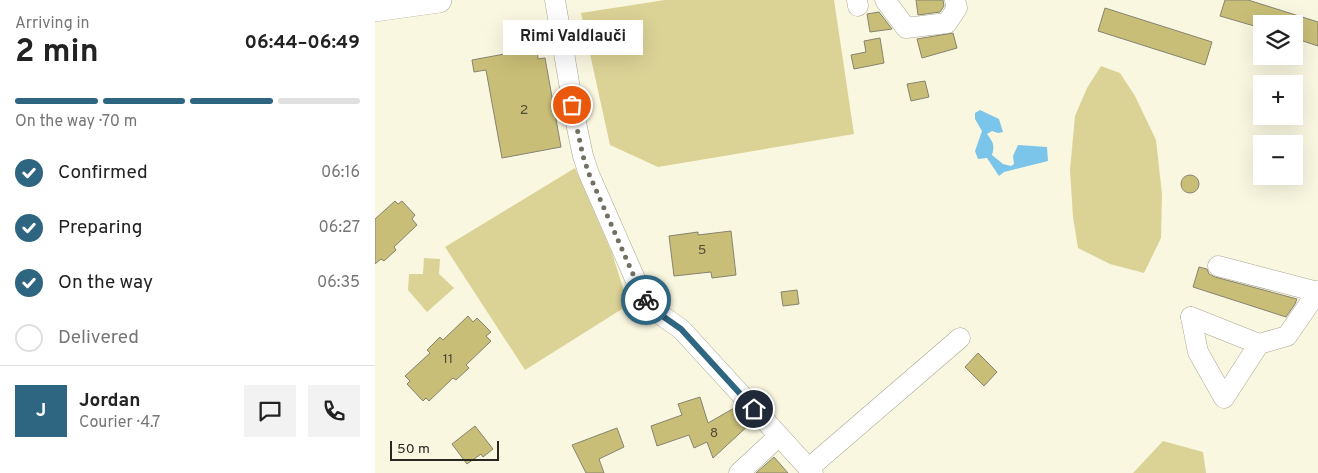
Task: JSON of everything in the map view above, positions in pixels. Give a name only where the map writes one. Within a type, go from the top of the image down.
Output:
[{"type":"main road","points":[[375,9],[439,0]]},
{"type":"street","points":[[555,0],[567,78],[583,156],[589,174],[640,290],[651,308],[681,329],[811,471],[960,338]]},
{"type":"street","points":[[885,0],[906,28],[947,23],[957,8],[955,0]]},
{"type":"street","points":[[1218,266],[1318,292],[1287,336],[1259,344]]},
{"type":"street","points":[[739,473],[779,436]]},
{"type":"shaded area","points":[[665,0],[834,0],[854,134],[658,167],[610,145],[581,13]]},
{"type":"shaded area","points":[[1101,66],[1120,73],[1135,96],[1156,140],[1162,194],[1161,238],[1144,273],[1110,264],[1078,248],[1073,217],[1070,170],[1075,116],[1087,88]]},
{"type":"shaded area","points":[[575,168],[612,253],[630,304],[525,370],[445,247]]},
{"type":"shaded area","points":[[424,258],[440,259],[439,274],[454,288],[427,312],[408,290],[409,274],[423,274]]},
{"type":"shaded area","points":[[1163,441],[1203,452],[1206,473],[1133,473]]},
{"type":"water","points":[[980,110],[999,119],[1003,132],[992,131],[987,134],[993,144],[992,155],[1003,164],[1011,166],[1014,164],[1013,156],[1018,145],[1047,147],[1048,161],[1004,172],[999,176],[987,158],[978,159],[975,151],[982,131],[975,119],[975,113]]},
{"type":"building","points":[[916,0],[943,0],[944,6],[940,12],[918,15]]},
{"type":"building","points":[[1225,0],[1248,0],[1296,15],[1253,15],[1253,26],[1220,16]]},
{"type":"building","points":[[1105,8],[1212,42],[1205,65],[1098,31]]},
{"type":"building","points":[[879,12],[892,29],[870,32],[867,14]]},
{"type":"building","points":[[1303,17],[1318,22],[1318,46],[1303,41]]},
{"type":"building","points":[[953,33],[957,48],[922,58],[917,39]]},
{"type":"building","points":[[880,38],[884,63],[854,69],[851,55],[866,52],[864,41]]},
{"type":"building","points":[[537,48],[538,59],[545,58],[561,147],[502,158],[486,70],[474,72],[472,60]]},
{"type":"building","points":[[925,81],[929,97],[911,101],[907,84]]},
{"type":"building","points":[[1186,175],[1194,175],[1199,180],[1197,191],[1186,193],[1181,188],[1181,180]]},
{"type":"building","points":[[395,201],[398,204],[402,201],[415,215],[412,219],[417,225],[394,247],[396,250],[384,261],[381,259],[375,264],[375,219]]},
{"type":"building","points":[[731,231],[736,275],[712,278],[711,272],[674,276],[669,236],[698,232],[698,235]]},
{"type":"building","points":[[1199,267],[1207,269],[1209,274],[1215,277],[1297,299],[1286,317],[1193,287]]},
{"type":"building","points":[[797,290],[799,304],[783,306],[781,292]]},
{"type":"building","points":[[468,316],[473,322],[477,318],[491,332],[486,336],[491,341],[466,365],[469,368],[456,380],[453,378],[429,401],[426,398],[423,401],[407,384],[410,381],[405,376],[430,353],[427,350],[440,337],[443,340]]},
{"type":"building","points":[[978,353],[997,372],[984,386],[965,367]]},
{"type":"building","points":[[700,397],[708,423],[736,407],[751,423],[713,458],[707,442],[694,448],[689,435],[657,446],[651,426],[682,415],[678,404]]},
{"type":"building","points":[[475,426],[493,449],[483,457],[481,454],[467,464],[452,444]]},
{"type":"building","points":[[617,428],[624,447],[599,459],[604,473],[586,473],[572,445]]},
{"type":"building","points":[[774,457],[788,473],[756,473]]},
{"type":"way so far","points":[[572,105],[583,156],[589,174],[646,300]]},
{"type":"place","name":"Rimi Valdlauči","points":[[572,105]]},
{"type":"route","points":[[646,300],[651,308],[681,329],[754,409]]}]
